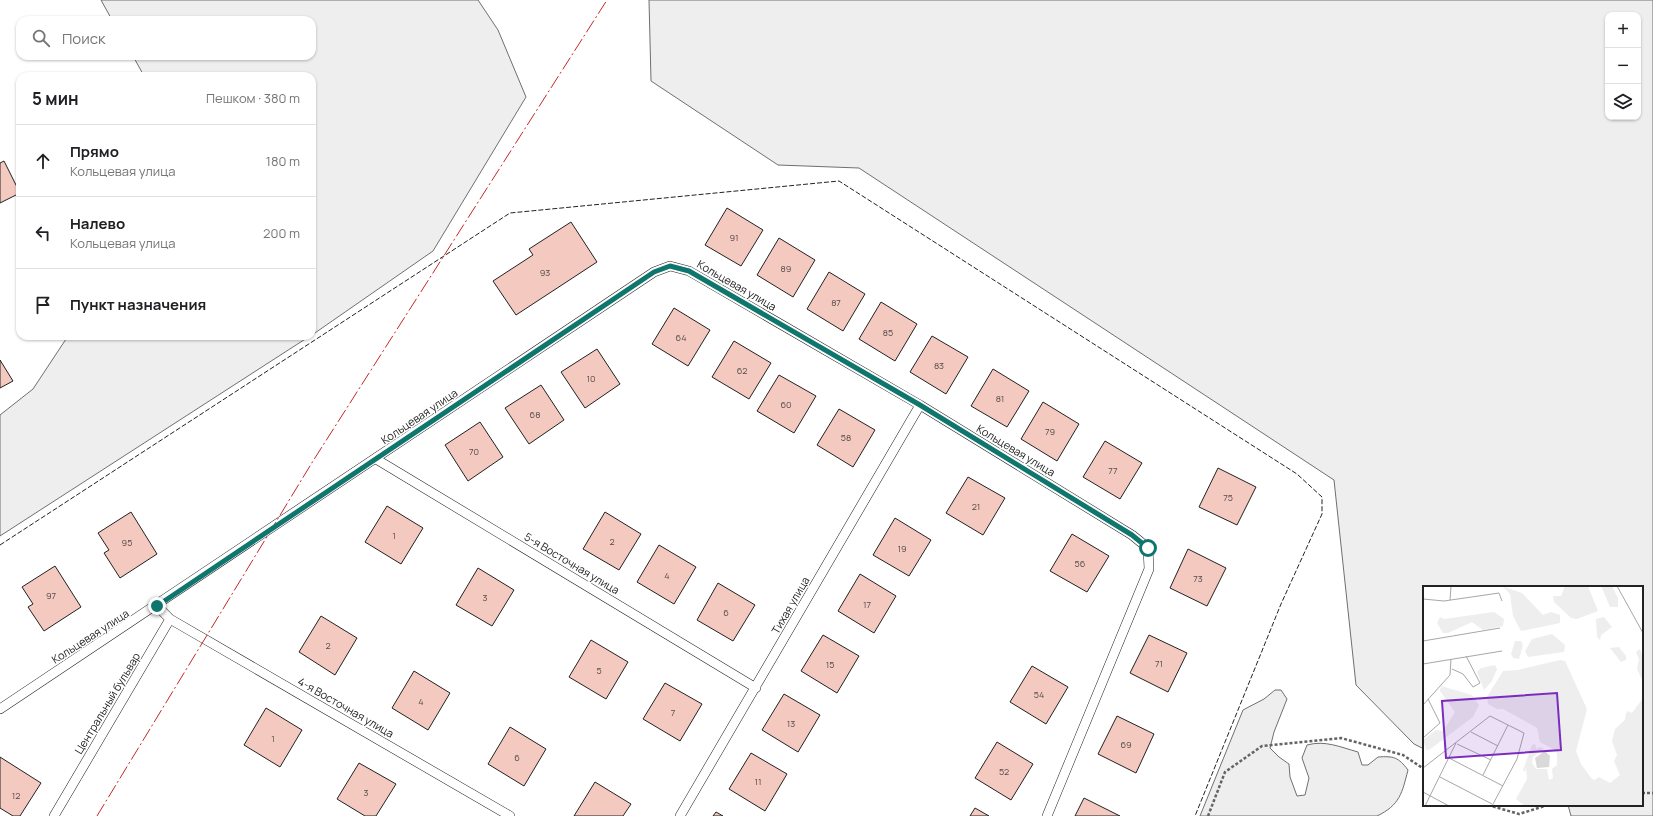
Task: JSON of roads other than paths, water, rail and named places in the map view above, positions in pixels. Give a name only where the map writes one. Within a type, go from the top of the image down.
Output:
[{"type":"lane","name":"Кольцевая улица","points":[[0,710],[648,277],[670,266],[689,271],[920,405],[1132,535],[1148,548],[1149,570],[1047,816]]},
{"type":"lane","name":"Тихая улица","points":[[680,816],[920,405]]},
{"type":"lane","name":"5-я Восточная улица","points":[[376,460],[756,688]]},
{"type":"lane","points":[[157,606],[170,619]]},
{"type":"lane","name":"Центральный бульвар","points":[[54,816],[170,619]]},
{"type":"lane","name":"4-я Восточная улица","points":[[170,619],[510,816]]}]
